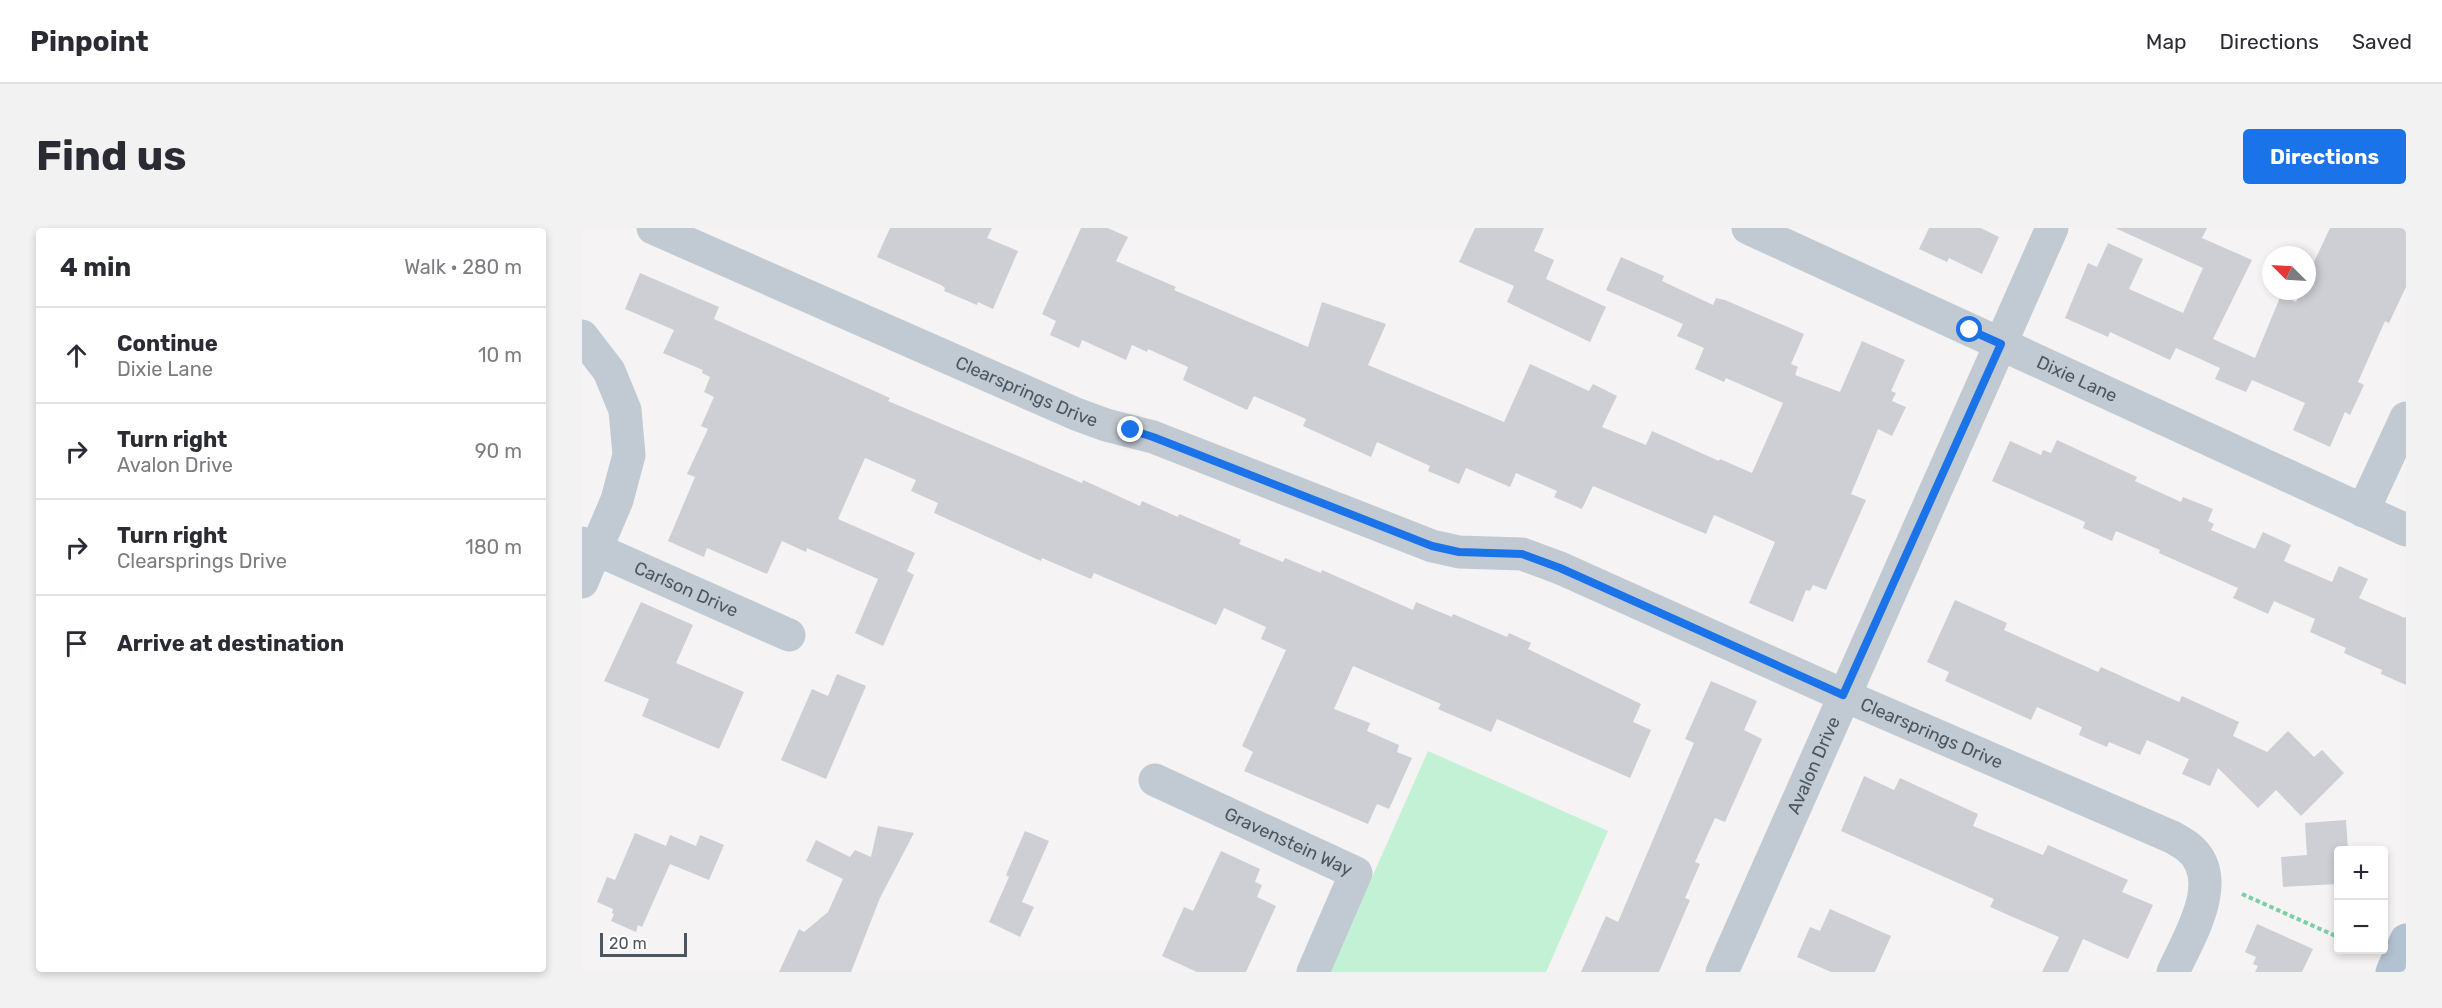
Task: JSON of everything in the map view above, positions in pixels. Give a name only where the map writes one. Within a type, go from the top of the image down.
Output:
[{"type":"main road","points":[[2392,972],[2406,940]]},
{"type":"street","name":"Clearsprings Drive","points":[[653,228],[1076,414],[1106,425],[1153,437],[1432,546],[1459,552],[1522,554],[1560,568],[1843,695],[2172,837],[2188,847],[2200,860],[2205,886],[2204,900],[2173,972]]},
{"type":"street","name":"Dixie Lane","points":[[1748,228],[2406,530]]},
{"type":"street","name":"Avalon Drive","points":[[1722,972],[2052,228]]},
{"type":"street","points":[[582,336],[609,371],[625,410],[629,455],[617,500],[589,546],[582,582]]},
{"type":"street","points":[[2364,511],[2406,418]]},
{"type":"street","name":"Carlson Drive","points":[[589,546],[789,635]]},
{"type":"street","name":"Gravenstein Way","points":[[1155,780],[1356,873],[1313,972]]},
{"type":"path","points":[[2242,894],[2334,935]]},
{"type":"green space","points":[[1428,751],[1608,831],[1546,972],[1330,972]]},
{"type":"building","points":[[890,228],[992,228],[987,238],[1018,251],[993,309],[944,291],[945,288],[941,285],[877,257]]},
{"type":"building","points":[[1081,228],[1108,228],[1128,237],[1116,261],[1176,287],[1174,290],[1308,347],[1322,302],[1386,324],[1368,365],[1504,422],[1530,364],[1589,391],[1593,384],[1617,396],[1602,427],[1646,445],[1652,431],[1752,473],[1783,403],[1726,378],[1724,382],[1695,369],[1704,348],[1677,336],[1683,324],[1606,290],[1621,257],[1664,276],[1662,281],[1713,305],[1716,298],[1725,300],[1804,334],[1791,364],[1798,367],[1795,375],[1840,392],[1862,341],[1905,360],[1891,391],[1896,393],[1892,401],[1906,407],[1892,436],[1878,429],[1851,494],[1866,500],[1826,590],[1813,585],[1810,591],[1806,590],[1793,622],[1749,603],[1775,542],[1714,515],[1706,534],[1593,486],[1582,509],[1554,497],[1557,491],[1516,473],[1510,487],[1466,468],[1459,484],[1428,471],[1430,466],[1377,442],[1371,457],[1303,426],[1306,419],[1254,396],[1247,410],[1183,380],[1188,367],[1148,349],[1147,352],[1132,345],[1126,360],[1082,340],[1079,348],[1050,335],[1056,321],[1042,314]]},
{"type":"building","points":[[1475,228],[1544,228],[1534,251],[1554,260],[1546,279],[1606,307],[1590,342],[1507,302],[1514,286],[1459,262]]},
{"type":"building","points":[[1929,228],[1981,228],[1999,237],[1982,274],[1949,258],[1947,262],[1919,249]]},
{"type":"building","points":[[2115,228],[2207,228],[2202,238],[2252,260],[2213,339],[2255,358],[2279,300],[2296,302],[2297,300],[2316,300],[2316,258],[2330,228],[2406,228],[2406,287],[2389,323],[2385,321],[2358,382],[2364,385],[2350,415],[2345,412],[2330,447],[2293,430],[2305,403],[2252,380],[2246,392],[2215,379],[2220,368],[2176,348],[2170,360],[2110,332],[2108,337],[2065,318],[2088,263],[2097,267],[2108,243],[2143,259],[2129,289],[2183,313],[2203,268]]},
{"type":"building","points":[[640,273],[719,307],[714,319],[890,398],[888,401],[1082,483],[1083,480],[1140,506],[1142,501],[1178,517],[1179,514],[1241,540],[1239,544],[1283,562],[1285,558],[1321,573],[1322,570],[1413,610],[1416,602],[1452,617],[1453,614],[1507,637],[1509,633],[1531,643],[1528,649],[1641,704],[1633,722],[1651,730],[1630,778],[1497,719],[1491,732],[1438,709],[1441,704],[1353,666],[1334,709],[1370,723],[1367,731],[1399,745],[1397,752],[1412,758],[1389,809],[1377,804],[1368,824],[1244,771],[1253,752],[1242,746],[1286,650],[1261,639],[1266,627],[1224,608],[1216,625],[1094,573],[1091,579],[1042,558],[1041,561],[934,513],[938,503],[911,491],[916,480],[865,458],[838,519],[915,553],[907,571],[914,575],[883,646],[855,633],[878,579],[807,548],[806,552],[782,541],[767,574],[707,548],[704,557],[668,541],[695,477],[687,474],[708,429],[701,426],[714,397],[704,392],[710,377],[702,373],[703,370],[663,353],[674,330],[625,309]]},
{"type":"building","points":[[2057,440],[2137,477],[2135,481],[2181,502],[2183,497],[2213,509],[2208,521],[2214,524],[2211,530],[2255,549],[2263,532],[2291,545],[2284,561],[2332,582],[2339,566],[2368,579],[2359,598],[2405,618],[2406,616],[2406,685],[2381,674],[2382,670],[2344,653],[2346,648],[2310,632],[2315,619],[2274,601],[2268,614],[2233,598],[2238,588],[2159,553],[2160,550],[2116,531],[2112,541],[2083,528],[2085,522],[1992,481],[2010,441],[2041,455],[2043,450],[2051,453]]},
{"type":"building","points":[[1955,600],[2007,623],[2004,630],[2098,672],[2101,667],[2179,702],[2182,696],[2239,722],[2233,736],[2267,752],[2288,731],[2314,757],[2322,750],[2344,773],[2301,816],[2276,790],[2258,808],[2218,768],[2210,786],[2182,774],[2189,759],[2147,740],[2140,755],[2109,742],[2107,747],[2079,735],[2082,727],[2037,707],[2031,720],[1945,681],[1949,672],[1927,662]]},
{"type":"building","points":[[641,602],[693,625],[676,663],[744,692],[719,749],[642,716],[649,699],[604,681]]},
{"type":"building","points":[[837,674],[866,686],[826,779],[781,760],[812,689],[828,696]]},
{"type":"building","points":[[1711,681],[1757,701],[1744,730],[1762,739],[1725,822],[1715,818],[1695,862],[1700,864],[1685,898],[1690,900],[1659,972],[1581,972],[1606,916],[1618,922],[1694,743],[1685,739]]},
{"type":"building","points":[[1864,776],[1894,790],[1900,778],[1978,814],[1973,826],[2043,855],[2048,845],[2128,880],[2122,892],[2153,905],[2128,959],[2083,939],[2068,972],[2042,972],[2059,937],[1990,907],[1994,899],[1841,831]]},
{"type":"building","points":[[2346,820],[2348,846],[2334,846],[2334,884],[2283,887],[2281,857],[2307,855],[2305,823]]},
{"type":"building","points":[[878,826],[914,833],[880,898],[851,972],[779,972],[799,929],[804,932],[828,912],[843,879],[806,861],[816,840],[850,857],[855,850],[871,857]]},
{"type":"building","points":[[1025,831],[1049,841],[1022,902],[1034,907],[1020,937],[989,922],[1009,877],[1006,875]]},
{"type":"building","points":[[635,833],[666,846],[670,835],[696,846],[700,835],[724,845],[709,880],[670,864],[642,927],[638,925],[636,932],[611,921],[614,914],[613,909],[597,902],[607,877],[615,880]]},
{"type":"building","points":[[1221,851],[1260,869],[1255,882],[1262,885],[1257,897],[1276,906],[1246,972],[1197,972],[1162,956],[1184,907],[1193,911]]},
{"type":"building","points":[[1830,909],[1891,936],[1875,972],[1831,972],[1797,957],[1810,927],[1820,931]]},
{"type":"building","points":[[2257,924],[2313,949],[2302,972],[2255,972],[2258,966],[2253,964],[2256,957],[2245,952]]},
{"type":"route","points":[[1131,430],[1432,546],[1459,552],[1522,554],[1560,568],[1843,695],[2001,344],[1970,330]]}]
